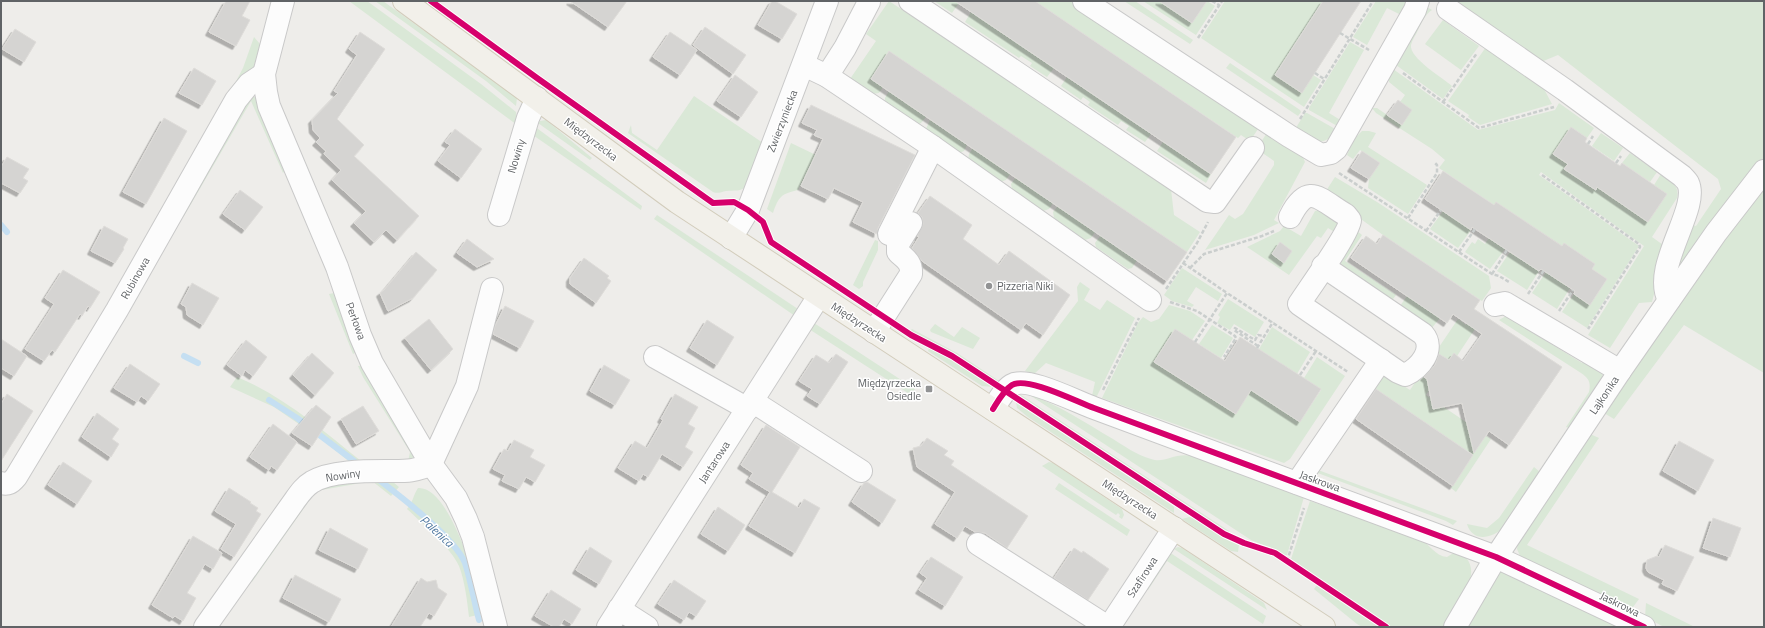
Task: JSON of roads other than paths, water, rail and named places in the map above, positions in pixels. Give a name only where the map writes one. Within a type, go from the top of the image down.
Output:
[{"type":"main road","name":"Międzyrzecka","points":[[404,1],[660,190],[1324,627]]},
{"type":"street","name":"Perłowa","points":[[283,1],[264,74],[266,92],[270,106],[337,267],[360,335],[372,363],[431,464],[456,498],[466,519],[473,537],[493,626]]},
{"type":"street","name":"Zwierzyniecka","points":[[731,238],[748,210],[827,1]]},
{"type":"street","points":[[910,1],[1207,201],[1215,202],[1253,148]]},
{"type":"street","points":[[1084,1],[1289,136],[1316,153],[1326,155],[1336,149],[1387,61],[1418,1]]},
{"type":"street","points":[[826,76],[845,48],[869,2]]},
{"type":"street","points":[[1448,9],[1565,90],[1688,182],[1690,189],[1686,211],[1675,241],[1664,284],[1669,300]]},
{"type":"street","points":[[804,65],[826,76],[1155,296]]},
{"type":"street","name":"Rubinowa","points":[[4,484],[12,482],[16,477],[117,310],[236,100],[249,84],[264,74]]},
{"type":"street","name":"Nowiny","points":[[499,215],[528,118],[537,98]]},
{"type":"street","points":[[889,234],[933,147]]},
{"type":"street","name":"Lajkonika","points":[[1455,627],[1496,557],[1620,370],[1716,233],[1764,171]]},
{"type":"street","points":[[1290,217],[1296,205],[1305,196],[1312,195],[1346,215],[1350,220],[1348,229],[1323,266],[1299,304],[1398,372],[1405,375],[1416,369],[1427,353],[1429,347],[1428,340],[1423,334],[1323,266]]},
{"type":"street","points":[[874,332],[911,274],[912,267],[909,262],[898,252],[898,244],[911,223]]},
{"type":"street","points":[[431,464],[463,396],[492,289]]},
{"type":"street","name":"Jantarowa","points":[[614,618],[820,296]]},
{"type":"street","points":[[1496,305],[1505,303],[1620,370]]},
{"type":"street","points":[[655,357],[750,405],[861,471]]},
{"type":"street","points":[[1304,486],[1381,360]]},
{"type":"street","name":"Jaskrowa","points":[[993,409],[1011,385],[1018,382],[1036,385],[1094,408],[1496,557],[1644,627]]},
{"type":"street","name":"Nowiny","points":[[205,627],[295,500],[312,482],[329,476],[367,471],[408,472],[421,469],[431,464]]},
{"type":"street","name":"Szafirowa","points":[[1109,627],[1174,528]]},
{"type":"street","points":[[978,544],[1109,627]]},
{"type":"street","points":[[614,618],[647,627]]},
{"type":"waterway","name":"Palenica","points":[[1,225],[7,232]]},
{"type":"waterway","name":"Palenica","points":[[184,356],[198,363]]},
{"type":"waterway","name":"Palenica","points":[[269,400],[297,418],[354,461]]},
{"type":"waterway","name":"Palenica","points":[[379,480],[426,518],[439,530],[459,553],[465,563],[479,620]]},
{"type":"place","name":"Pizzeria Niki","points":[[989,286]]},
{"type":"place","name":"Międzyrzecka Osiedle","points":[[929,389]]}]
